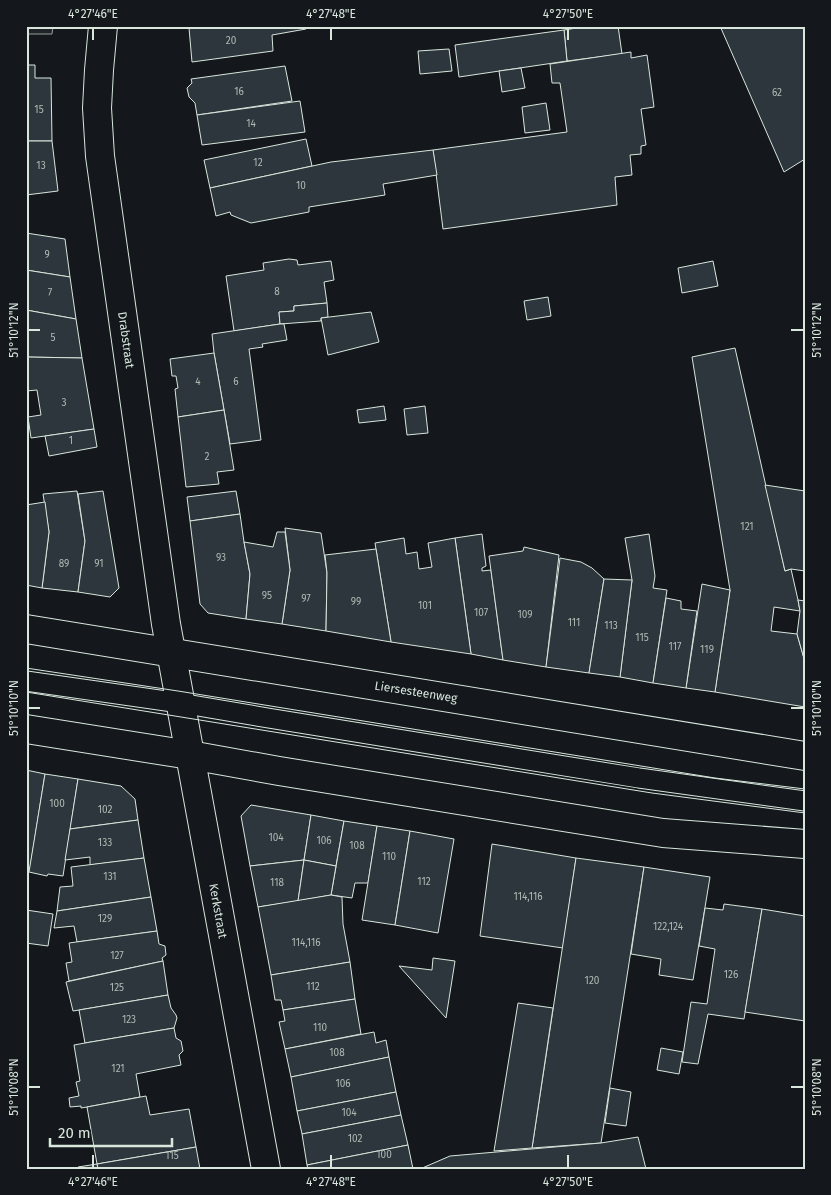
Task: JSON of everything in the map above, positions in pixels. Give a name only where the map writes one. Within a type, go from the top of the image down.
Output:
[{"type":"main road","name":"Drabstraat","points":[[103,26],[97,108],[100,156],[171,653]]},
{"type":"main road","name":"Liersesteenweg","points":[[26,629],[805,756]]},
{"type":"main road","name":"Kerkstraat","points":[[171,653],[266,1169]]},
{"type":"main road","points":[[26,730],[663,833],[805,844]]},
{"type":"lane","points":[[26,681],[180,703],[639,778],[805,801]]},
{"type":"shaded area","points":[[26,26],[53,26],[52,34],[26,34]]},
{"type":"building","points":[[184,26],[305,26],[306,29],[272,35],[273,51],[192,62],[189,28]]},
{"type":"building","points":[[589,26],[618,26],[622,54],[567,61],[564,30]]},
{"type":"building","points":[[720,26],[805,26],[805,159],[784,172]]},
{"type":"building","points":[[564,30],[567,61],[459,77],[455,45]]},
{"type":"building","points":[[449,49],[452,71],[420,74],[418,51]]},
{"type":"building","points":[[631,52],[631,58],[647,55],[654,107],[641,109],[646,145],[641,146],[641,154],[630,155],[632,175],[615,177],[617,205],[443,229],[433,150],[567,132],[560,83],[552,83],[550,64]]},
{"type":"building","points":[[26,65],[35,65],[35,78],[51,78],[52,141],[26,141]]},
{"type":"building","points":[[285,66],[292,101],[197,115],[195,103],[189,97],[187,88],[192,83],[191,79]]},
{"type":"building","points":[[521,68],[525,88],[502,92],[499,71]]},
{"type":"building","points":[[300,101],[305,132],[202,145],[197,115]]},
{"type":"building","points":[[546,103],[550,130],[525,133],[522,107]]},
{"type":"building","points":[[306,139],[312,166],[210,188],[204,160]]},
{"type":"building","points":[[26,141],[52,141],[58,191],[26,195]]},
{"type":"building","points":[[433,150],[437,175],[383,184],[385,195],[309,207],[309,212],[251,223],[231,215],[230,212],[216,216],[210,188],[331,162]]},
{"type":"building","points":[[26,233],[65,239],[70,277],[26,270]]},
{"type":"building","points":[[289,259],[297,260],[298,265],[331,261],[334,280],[324,282],[327,303],[294,306],[294,311],[279,312],[280,324],[234,331],[226,276],[264,270],[263,263]]},
{"type":"building","points":[[713,261],[718,286],[682,293],[678,268]]},
{"type":"building","points":[[26,270],[70,277],[76,319],[26,310]]},
{"type":"building","points":[[548,297],[551,316],[527,320],[524,301]]},
{"type":"building","points":[[327,303],[328,317],[321,318],[321,321],[280,324],[279,312],[294,311],[294,306]]},
{"type":"building","points":[[26,310],[76,319],[82,358],[26,357]]},
{"type":"building","points":[[371,312],[379,342],[328,355],[321,318]]},
{"type":"building","points":[[284,324],[287,340],[262,344],[263,347],[249,349],[261,440],[230,444],[212,334]]},
{"type":"building","points":[[735,348],[785,571],[791,569],[800,611],[774,607],[771,631],[797,634],[805,662],[805,707],[715,692],[730,590],[692,357]]},
{"type":"building","points":[[214,353],[224,410],[178,417],[175,389],[178,388],[176,376],[172,376],[170,359]]},
{"type":"building","points":[[26,357],[82,358],[94,429],[31,438],[28,417],[41,415],[37,390],[26,391]]},
{"type":"building","points":[[384,406],[386,420],[359,423],[357,410]]},
{"type":"building","points":[[425,406],[428,433],[407,435],[404,409]]},
{"type":"building","points":[[224,410],[234,470],[217,472],[219,484],[186,487],[178,417]]},
{"type":"building","points":[[94,429],[97,447],[49,456],[45,436]]},
{"type":"building","points":[[765,485],[805,491],[805,571],[791,569],[785,571]]},
{"type":"building","points":[[77,491],[85,541],[78,592],[42,588],[49,532],[43,494]]},
{"type":"building","points":[[103,491],[119,588],[110,597],[78,592],[85,541],[78,494]]},
{"type":"building","points":[[236,491],[240,514],[190,521],[187,497]]},
{"type":"building","points":[[45,502],[49,532],[42,588],[26,585],[26,505]]},
{"type":"building","points":[[240,514],[250,574],[246,619],[208,613],[200,604],[190,521]]},
{"type":"building","points":[[285,528],[321,533],[327,573],[326,631],[282,624],[290,570]]},
{"type":"building","points":[[277,532],[285,532],[290,570],[282,624],[246,619],[250,574],[244,542],[273,547]]},
{"type":"building","points":[[482,534],[486,566],[482,568],[482,571],[491,570],[503,660],[471,654],[455,538]]},
{"type":"building","points":[[649,534],[655,576],[653,588],[667,590],[653,683],[620,677],[632,580],[625,538]]},
{"type":"building","points":[[404,538],[406,554],[417,552],[419,569],[432,567],[428,543],[455,538],[471,654],[391,642],[375,543]]},
{"type":"building","points":[[524,547],[559,555],[546,667],[503,660],[489,556],[523,551]]},
{"type":"building","points":[[376,549],[391,642],[326,631],[327,573],[325,555]]},
{"type":"building","points":[[560,558],[581,562],[592,568],[604,579],[589,673],[546,667]]},
{"type":"building","points":[[604,579],[632,580],[620,677],[589,673]]},
{"type":"building","points":[[702,584],[730,590],[715,692],[686,688]]},
{"type":"building","points":[[666,598],[681,601],[681,609],[697,611],[686,688],[653,683]]},
{"type":"building","points":[[798,600],[805,601],[805,662],[797,634],[800,611]]},
{"type":"building","points":[[26,770],[45,774],[30,868],[26,868]]},
{"type":"building","points":[[45,774],[78,779],[63,876],[48,874],[47,876],[29,872]]},
{"type":"building","points":[[78,779],[121,786],[135,799],[138,820],[70,829]]},
{"type":"building","points":[[251,805],[311,815],[304,860],[250,866],[241,816]]},
{"type":"building","points":[[311,815],[344,821],[336,866],[304,860]]},
{"type":"building","points":[[138,820],[144,858],[90,865],[90,857],[65,860],[70,829]]},
{"type":"building","points":[[344,821],[377,826],[368,883],[355,883],[352,898],[331,895]]},
{"type":"building","points":[[377,826],[410,831],[395,925],[362,920]]},
{"type":"building","points":[[410,831],[454,839],[438,933],[395,925]]},
{"type":"building","points":[[492,844],[576,858],[563,948],[480,936]]},
{"type":"building","points":[[144,858],[151,897],[57,911],[60,887],[73,886],[71,867]]},
{"type":"building","points":[[576,858],[644,867],[601,1143],[532,1148]]},
{"type":"building","points":[[304,860],[298,901],[258,907],[250,866]]},
{"type":"building","points":[[304,860],[336,866],[331,895],[298,901]]},
{"type":"building","points":[[644,867],[710,877],[693,980],[659,975],[661,959],[631,954]]},
{"type":"building","points":[[331,895],[342,897],[343,924],[350,962],[271,975],[258,907]]},
{"type":"building","points":[[151,897],[157,931],[77,942],[74,926],[54,928],[57,911]]},
{"type":"building","points":[[724,904],[762,909],[744,1019],[708,1014],[698,1064],[682,1062],[691,1002],[707,1004],[715,949],[699,946],[705,908],[723,910]]},
{"type":"building","points":[[762,909],[805,916],[805,1021],[745,1012]]},
{"type":"building","points":[[26,910],[53,914],[48,946],[26,943]]},
{"type":"building","points":[[157,931],[159,944],[165,946],[166,955],[162,958],[163,961],[69,981],[66,963],[72,962],[69,943]]},
{"type":"building","points":[[433,958],[455,961],[446,1018],[399,966],[432,970]]},
{"type":"building","points":[[163,961],[168,995],[73,1011],[66,982]]},
{"type":"building","points":[[350,962],[355,999],[283,1010],[281,1000],[275,1000],[271,975]]},
{"type":"building","points":[[168,995],[171,1008],[177,1018],[174,1028],[85,1043],[79,1010]]},
{"type":"building","points":[[355,999],[361,1034],[285,1049],[279,1022],[285,1021],[283,1010]]},
{"type":"building","points":[[518,1003],[553,1008],[532,1148],[494,1151]]},
{"type":"building","points":[[174,1028],[176,1038],[181,1041],[183,1051],[179,1055],[181,1065],[136,1074],[140,1097],[81,1108],[81,1106],[70,1107],[69,1098],[79,1096],[76,1082],[80,1081],[74,1045]]},
{"type":"building","points":[[374,1032],[376,1043],[386,1040],[389,1057],[291,1077],[285,1049]]},
{"type":"building","points":[[661,1048],[683,1052],[679,1074],[657,1070]]},
{"type":"building","points":[[389,1057],[396,1092],[297,1111],[291,1077]]},
{"type":"building","points":[[610,1088],[631,1092],[626,1126],[605,1123]]},
{"type":"building","points":[[396,1092],[401,1115],[302,1134],[297,1111]]},
{"type":"building","points":[[146,1096],[150,1115],[189,1109],[196,1147],[97,1164],[87,1107]]},
{"type":"building","points":[[401,1115],[408,1145],[307,1165],[302,1134]]},
{"type":"building","points":[[638,1137],[646,1169],[420,1169],[450,1156],[601,1143]]},
{"type":"building","points":[[408,1145],[413,1169],[308,1169],[307,1165]]},
{"type":"building","points":[[196,1147],[200,1169],[98,1169],[97,1164]]},
{"type":"building","points":[[97,1164],[98,1169],[78,1169],[78,1167]]},
{"type":"tram line","points":[[26,668],[715,778],[805,789]]},
{"type":"tram line","points":[[26,692],[652,793],[805,813]]}]
